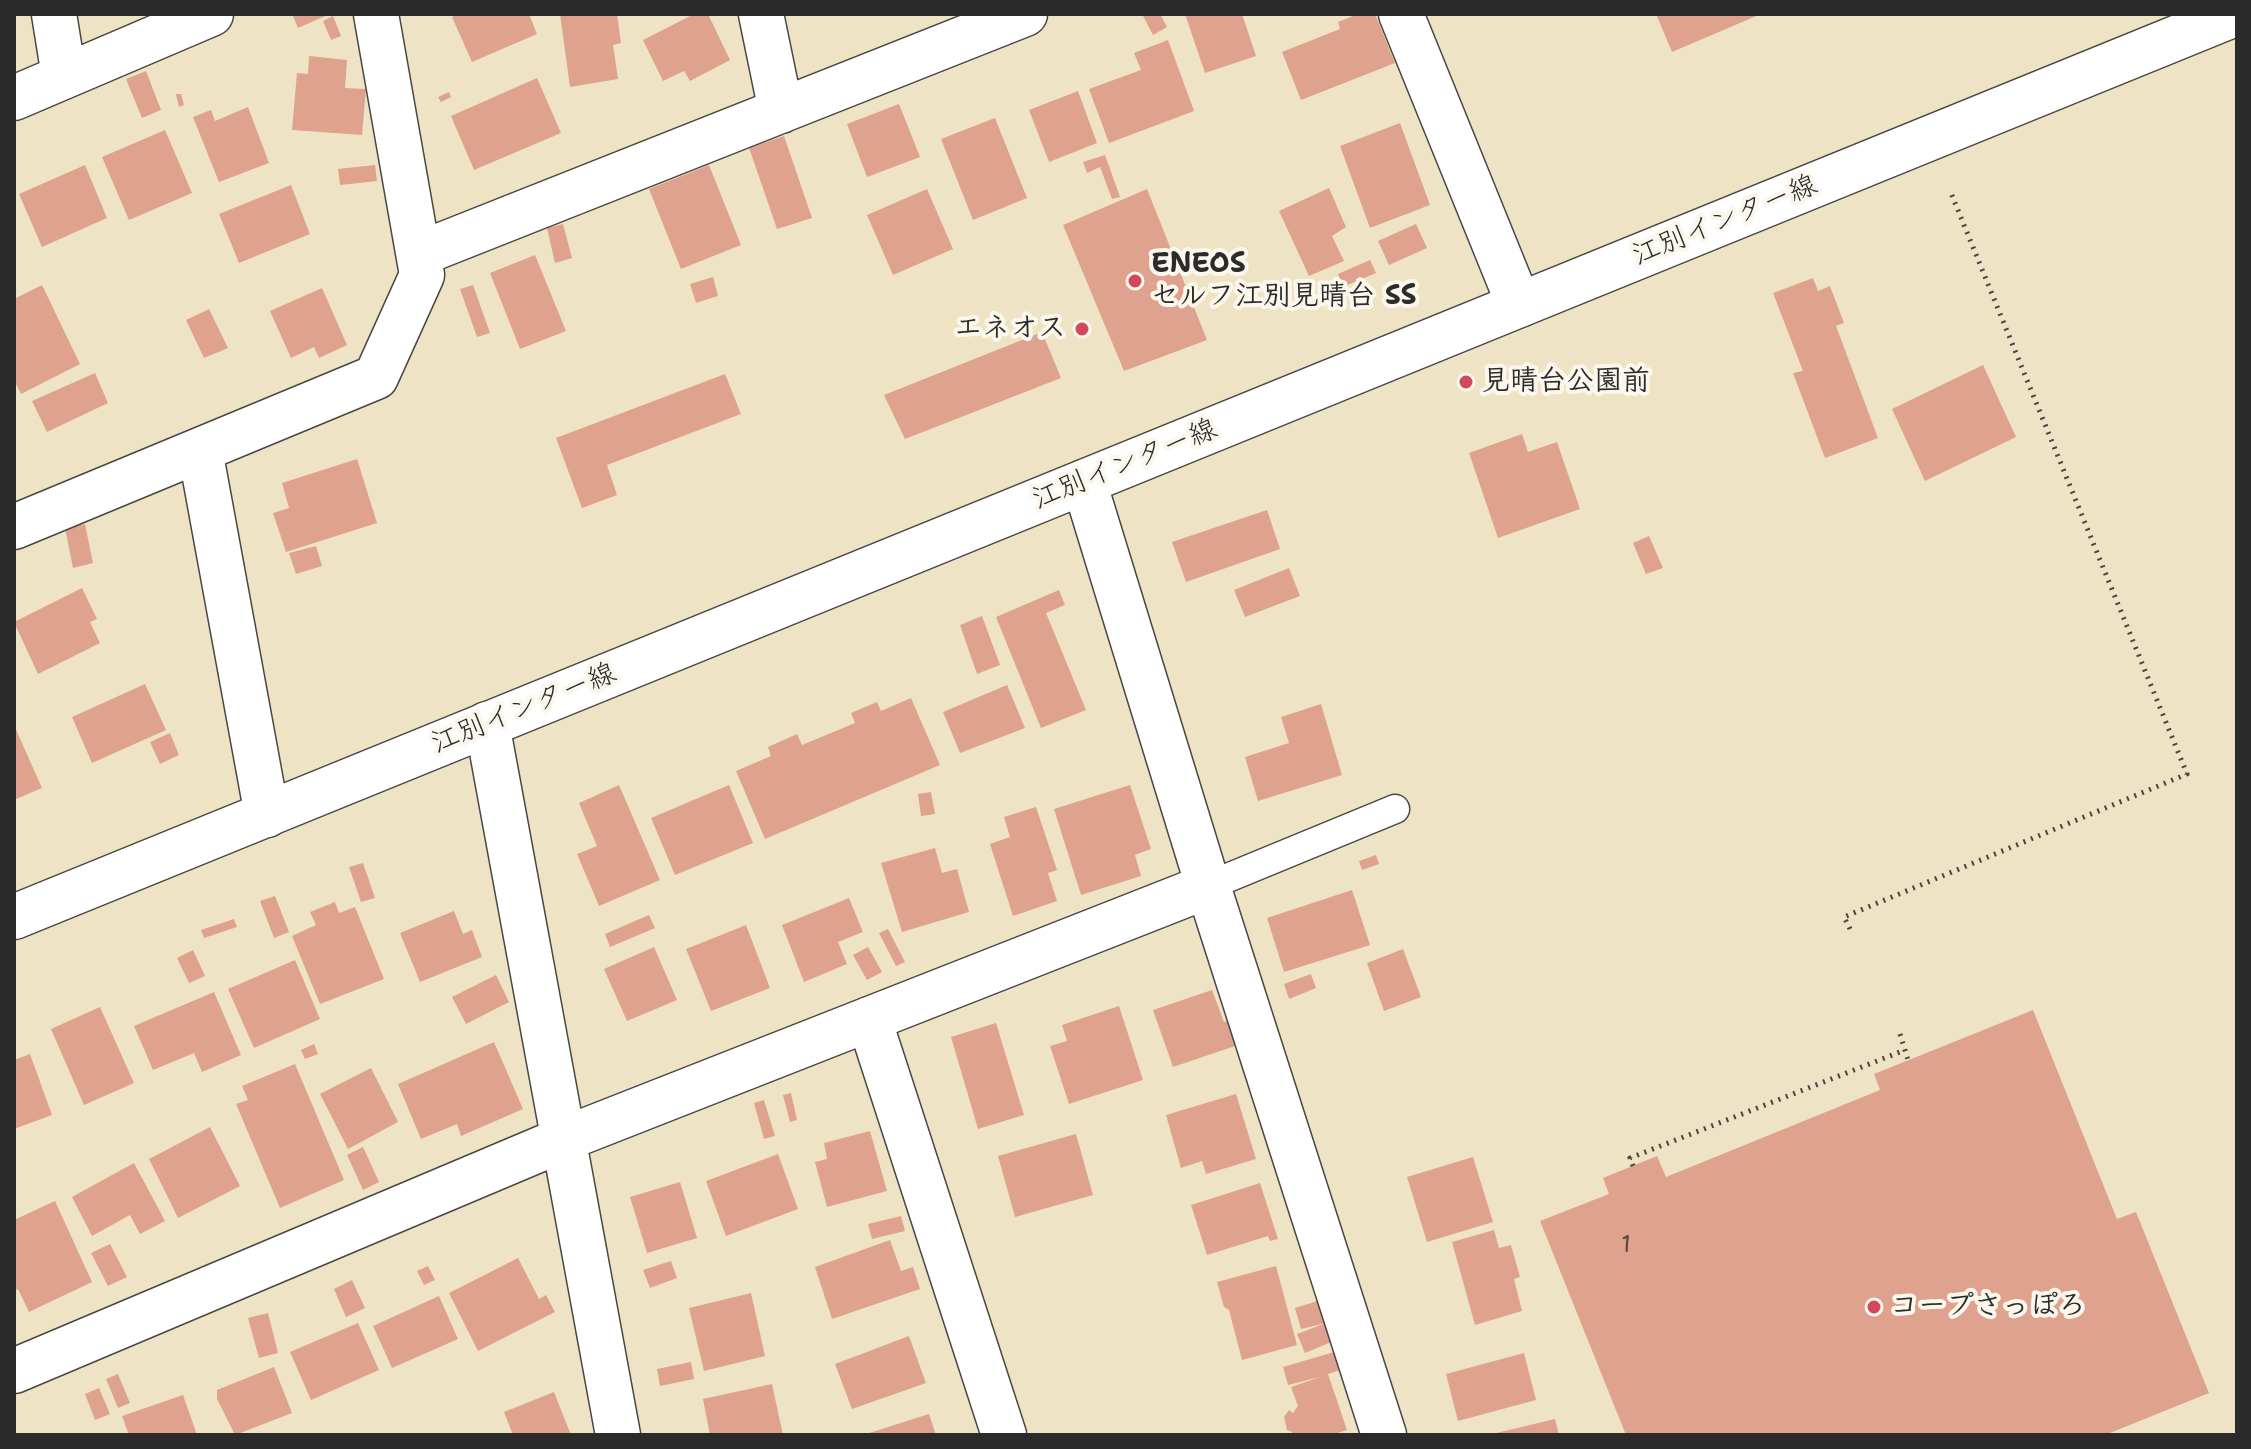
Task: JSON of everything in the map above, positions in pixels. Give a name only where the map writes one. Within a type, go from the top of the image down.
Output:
[{"type":"street","points":[[54,14],[64,76]]},
{"type":"street","points":[[14,98],[211,14]]},
{"type":"street","points":[[14,527],[376,377],[422,275],[376,14]]},
{"type":"street","points":[[761,14],[781,111]]},
{"type":"street","points":[[419,254],[1025,14]]},
{"type":"street","points":[[1401,14],[1519,305]]},
{"type":"street","name":"江別インター線","points":[[14,917],[2235,14]]},
{"type":"street","points":[[200,450],[267,815]]},
{"type":"street","points":[[1084,482],[1208,886],[1384,1435]]},
{"type":"street","points":[[487,724],[618,1435]]},
{"type":"street","points":[[14,1371],[564,1139],[1208,886]]},
{"type":"street","points":[[869,1019],[1004,1435]]},
{"type":"lane","points":[[1208,886],[1395,809]]},
{"type":"path","points":[[1850,929],[1844,917],[2187,774],[1951,193]]},
{"type":"path","points":[[1900,1034],[1908,1060]]},
{"type":"path","points":[[1633,1166],[1630,1158],[1905,1050]]},
{"type":"building","points":[[330,14],[298,28],[293,16]]},
{"type":"building","points":[[458,14],[529,14],[537,34],[472,62],[452,17]]},
{"type":"building","points":[[560,14],[617,14],[621,43],[613,45],[618,79],[570,87]]},
{"type":"building","points":[[694,14],[708,14],[730,60],[690,81],[684,71],[663,81],[643,40]]},
{"type":"building","points":[[1142,14],[1160,14],[1167,27],[1153,35]]},
{"type":"building","points":[[1185,14],[1242,14],[1256,56],[1205,73]]},
{"type":"building","points":[[1358,14],[1375,14],[1395,63],[1301,100],[1282,52],[1340,29],[1338,22]]},
{"type":"building","points":[[1656,14],[1761,14],[1672,52]]},
{"type":"building","points":[[333,16],[341,36],[331,40],[323,21]]},
{"type":"building","points":[[1168,40],[1194,111],[1109,143],[1089,89],[1141,70],[1134,53]]},
{"type":"building","points":[[309,56],[347,60],[345,88],[366,89],[362,135],[292,130],[297,73],[308,74]]},
{"type":"building","points":[[146,71],[161,110],[142,118],[126,79]]},
{"type":"building","points":[[537,78],[561,133],[474,170],[451,116]]},
{"type":"building","points":[[1078,91],[1097,143],[1049,162],[1029,110]]},
{"type":"building","points":[[449,92],[451,97],[441,102],[438,97]]},
{"type":"building","points":[[176,94],[181,94],[184,105],[179,107]]},
{"type":"building","points":[[899,104],[920,157],[867,177],[847,124]]},
{"type":"building","points":[[248,107],[269,163],[219,182],[193,117],[211,110],[215,121]]},
{"type":"building","points":[[995,118],[1027,198],[973,220],[941,139]]},
{"type":"building","points":[[1400,123],[1430,205],[1370,228],[1340,146]]},
{"type":"building","points":[[165,130],[192,193],[129,220],[102,157]]},
{"type":"building","points":[[784,136],[812,218],[777,229],[749,148]]},
{"type":"building","points":[[1105,155],[1120,197],[1112,199],[1100,167],[1087,173],[1083,162]]},
{"type":"building","points":[[85,165],[107,218],[42,247],[19,194]]},
{"type":"building","points":[[375,165],[377,181],[340,185],[338,169]]},
{"type":"building","points":[[709,165],[741,245],[681,269],[649,189]]},
{"type":"building","points":[[291,185],[310,234],[239,263],[219,214]]},
{"type":"building","points":[[1329,188],[1346,227],[1332,236],[1344,261],[1309,276],[1279,211]]},
{"type":"building","points":[[927,189],[953,249],[893,275],[867,215]]},
{"type":"building","points":[[1147,189],[1207,340],[1124,371],[1063,225]]},
{"type":"building","points":[[563,224],[572,258],[555,263],[547,228]]},
{"type":"building","points":[[1416,224],[1427,248],[1389,265],[1378,241]]},
{"type":"building","points":[[535,255],[566,331],[520,349],[490,273]]},
{"type":"building","points":[[1370,260],[1376,273],[1343,287],[1338,274]]},
{"type":"building","points":[[713,277],[718,296],[696,303],[690,284]]},
{"type":"building","points":[[1813,278],[1818,291],[1830,286],[1844,323],[1836,326],[1878,438],[1825,458],[1793,373],[1803,371],[1773,293]]},
{"type":"building","points":[[42,285],[80,364],[21,394],[14,380],[14,299]]},
{"type":"building","points":[[473,285],[490,333],[477,337],[460,289]]},
{"type":"building","points":[[322,288],[347,345],[319,358],[314,347],[291,358],[270,311]]},
{"type":"building","points":[[209,309],[228,348],[204,358],[186,320]]},
{"type":"building","points":[[1042,332],[1061,378],[905,439],[884,395]]},
{"type":"building","points":[[1983,365],[2016,437],[1925,481],[1892,409]]},
{"type":"building","points":[[95,373],[108,403],[47,432],[32,401]]},
{"type":"building","points":[[725,374],[741,414],[607,465],[617,495],[582,508],[556,438]]},
{"type":"building","points":[[1522,434],[1528,452],[1557,442],[1580,509],[1498,538],[1469,453]]},
{"type":"building","points":[[357,459],[377,523],[286,552],[273,513],[289,508],[282,483]]},
{"type":"building","points":[[1267,510],[1280,549],[1186,582],[1172,542]]},
{"type":"building","points":[[85,524],[93,563],[73,568],[65,528]]},
{"type":"building","points":[[1649,536],[1663,568],[1646,574],[1633,543]]},
{"type":"building","points":[[316,546],[322,566],[296,574],[289,553]]},
{"type":"building","points":[[1289,568],[1300,596],[1245,617],[1234,590]]},
{"type":"building","points":[[82,588],[97,619],[90,622],[100,643],[38,674],[14,622]]},
{"type":"building","points":[[1059,590],[1065,605],[1046,613],[1086,710],[1041,728],[996,617]]},
{"type":"building","points":[[982,616],[1000,665],[977,674],[960,625]]},
{"type":"building","points":[[145,684],[166,730],[92,763],[72,717]]},
{"type":"building","points":[[1007,685],[1025,728],[960,753],[943,712]]},
{"type":"building","points":[[911,698],[940,765],[765,839],[736,771],[771,756],[768,747],[797,734],[802,745],[855,723],[851,713],[877,702],[881,711]]},
{"type":"building","points":[[1321,704],[1342,775],[1258,801],[1245,757],[1289,743],[1281,717]]},
{"type":"building","points":[[14,725],[42,788],[14,800]]},
{"type":"building","points":[[170,733],[179,755],[160,764],[150,742]]},
{"type":"building","points":[[619,785],[660,880],[599,906],[577,854],[597,846],[579,803]]},
{"type":"building","points":[[729,785],[753,843],[675,875],[651,818]]},
{"type":"building","points":[[1130,785],[1151,849],[1135,855],[1141,876],[1081,895],[1054,809]]},
{"type":"building","points":[[931,792],[935,814],[921,816],[918,794]]},
{"type":"building","points":[[1036,807],[1057,870],[1048,873],[1057,901],[1013,916],[990,844],[1010,837],[1004,817]]},
{"type":"building","points":[[935,848],[942,873],[957,869],[969,912],[902,932],[881,863]]},
{"type":"building","points":[[1376,855],[1379,864],[1362,870],[1359,861]]},
{"type":"building","points":[[363,863],[375,898],[361,902],[349,867]]},
{"type":"building","points":[[1352,890],[1370,945],[1284,972],[1267,918]]},
{"type":"building","points":[[275,896],[289,932],[274,938],[260,901]]},
{"type":"building","points":[[849,898],[863,932],[838,942],[847,964],[804,982],[782,925]]},
{"type":"building","points":[[335,902],[339,913],[355,907],[384,979],[320,1004],[292,936],[316,925],[310,912]]},
{"type":"building","points":[[454,911],[463,934],[472,930],[482,957],[420,982],[400,933]]},
{"type":"building","points":[[649,915],[655,928],[610,947],[605,934]]},
{"type":"building","points":[[234,919],[237,927],[204,938],[201,930]]},
{"type":"building","points":[[746,925],[770,988],[711,1011],[686,949]]},
{"type":"building","points":[[888,929],[905,962],[896,966],[879,933]]},
{"type":"building","points":[[654,947],[677,1000],[627,1021],[604,969]]},
{"type":"building","points":[[868,947],[882,972],[867,980],[853,955]]},
{"type":"building","points":[[1403,949],[1421,997],[1384,1011],[1367,963]]},
{"type":"building","points":[[193,950],[205,976],[189,983],[177,958]]},
{"type":"building","points":[[295,960],[320,1019],[254,1048],[228,989]]},
{"type":"building","points":[[1311,974],[1316,988],[1289,999],[1284,984]]},
{"type":"building","points":[[496,975],[509,1002],[466,1024],[452,997]]},
{"type":"building","points":[[1212,990],[1224,1022],[1229,1020],[1238,1045],[1173,1067],[1153,1010]]},
{"type":"building","points":[[214,992],[241,1055],[202,1072],[194,1053],[153,1070],[134,1026]]},
{"type":"building","points":[[1119,1006],[1143,1080],[1069,1104],[1050,1046],[1067,1041],[1062,1025]]},
{"type":"building","points":[[100,1007],[134,1083],[84,1105],[51,1029]]},
{"type":"building","name":"コープさっぽろ","points":[[2033,1010],[2117,1219],[2136,1212],[2209,1393],[2105,1435],[1626,1435],[1540,1221],[1609,1194],[1603,1178],[1657,1156],[1666,1177],[1880,1090],[1874,1074]]},
{"type":"building","points":[[996,1023],[1024,1115],[978,1129],[951,1037]]},
{"type":"building","points":[[494,1042],[523,1109],[461,1136],[457,1124],[421,1139],[398,1084]]},
{"type":"building","points":[[314,1044],[318,1054],[305,1059],[301,1050]]},
{"type":"building","points":[[30,1054],[52,1115],[14,1129],[14,1060]]},
{"type":"building","points":[[295,1064],[344,1180],[280,1208],[236,1104],[248,1100],[242,1086]]},
{"type":"building","points":[[371,1068],[398,1122],[348,1149],[320,1094]]},
{"type":"building","points":[[791,1093],[797,1120],[790,1122],[783,1095]]},
{"type":"building","points":[[1236,1094],[1256,1159],[1206,1174],[1202,1161],[1181,1168],[1166,1115]]},
{"type":"building","points":[[764,1100],[775,1136],[764,1139],[754,1103]]},
{"type":"building","points":[[210,1127],[240,1186],[178,1218],[149,1159]]},
{"type":"building","points":[[870,1131],[887,1191],[827,1207],[815,1162],[827,1159],[824,1143]]},
{"type":"building","points":[[1076,1134],[1093,1195],[1015,1217],[998,1156]]},
{"type":"building","points":[[363,1147],[379,1182],[363,1190],[347,1155]]},
{"type":"building","points":[[778,1154],[798,1209],[726,1236],[706,1181]]},
{"type":"building","points":[[1473,1157],[1493,1222],[1427,1242],[1407,1177]]},
{"type":"building","points":[[134,1163],[165,1221],[140,1234],[130,1215],[92,1236],[72,1197]]},
{"type":"building","points":[[680,1182],[697,1238],[647,1253],[630,1197]]},
{"type":"building","points":[[1260,1183],[1278,1239],[1270,1241],[1268,1236],[1207,1255],[1191,1205]]},
{"type":"building","points":[[55,1201],[92,1282],[29,1312],[18,1289],[14,1291],[14,1220]]},
{"type":"building","points":[[901,1216],[905,1231],[872,1239],[868,1224]]},
{"type":"building","points":[[1494,1230],[1499,1248],[1511,1245],[1520,1277],[1514,1279],[1522,1311],[1475,1325],[1452,1242]]},
{"type":"building","points":[[890,1240],[901,1271],[913,1267],[920,1289],[832,1319],[815,1267]]},
{"type":"building","points":[[110,1244],[127,1277],[108,1286],[91,1253]]},
{"type":"building","points":[[518,1258],[539,1299],[546,1295],[555,1312],[478,1351],[449,1293]]},
{"type":"building","points":[[671,1261],[677,1278],[650,1288],[643,1270]]},
{"type":"building","points":[[428,1266],[435,1280],[424,1285],[417,1271]]},
{"type":"building","points":[[1276,1266],[1297,1345],[1242,1360],[1229,1310],[1224,1307],[1217,1282]]},
{"type":"building","points":[[352,1280],[365,1308],[346,1317],[334,1289]]},
{"type":"building","points":[[751,1293],[765,1356],[704,1371],[689,1308]]},
{"type":"building","points":[[439,1296],[458,1339],[392,1368],[373,1326]]},
{"type":"building","points":[[1324,1299],[1326,1323],[1301,1329],[1295,1308]]},
{"type":"building","points":[[268,1313],[278,1353],[259,1358],[248,1318]]},
{"type":"building","points":[[358,1323],[379,1370],[311,1400],[290,1352]]},
{"type":"building","points":[[1326,1323],[1334,1341],[1305,1353],[1297,1334]]},
{"type":"building","points":[[909,1336],[926,1383],[852,1409],[835,1364]]},
{"type":"building","points":[[1334,1352],[1340,1370],[1328,1374],[1347,1430],[1331,1435],[1293,1435],[1287,1430],[1284,1417],[1289,1410],[1293,1413],[1298,1406],[1291,1387],[1320,1377],[1288,1385],[1283,1367]]},
{"type":"building","points":[[1524,1353],[1536,1400],[1458,1421],[1446,1374]]},
{"type":"building","points":[[691,1362],[694,1379],[660,1386],[657,1369]]},
{"type":"building","points":[[274,1367],[292,1413],[235,1435],[217,1399],[217,1390]]},
{"type":"building","points":[[118,1374],[130,1403],[118,1408],[106,1379]]},
{"type":"building","points":[[772,1384],[783,1435],[710,1435],[703,1399]]},
{"type":"building","points":[[99,1388],[110,1414],[95,1420],[85,1394]]},
{"type":"building","points":[[554,1392],[571,1435],[513,1435],[504,1412]]},
{"type":"building","points":[[183,1395],[197,1435],[129,1435],[122,1416]]},
{"type":"building","points":[[929,1414],[936,1435],[866,1435],[866,1434]]},
{"type":"building","points":[[1555,1419],[1559,1435],[1492,1435],[1492,1434]]},
{"type":"place","name":"ENEOS セルフ江別見晴台 SS","points":[[1135,281]]},
{"type":"place","name":"エネオス","points":[[1082,329]]},
{"type":"place","name":"見晴台公園前","points":[[1466,382]]},
{"type":"place","name":"コープさっぽろ","points":[[1874,1307]]}]
